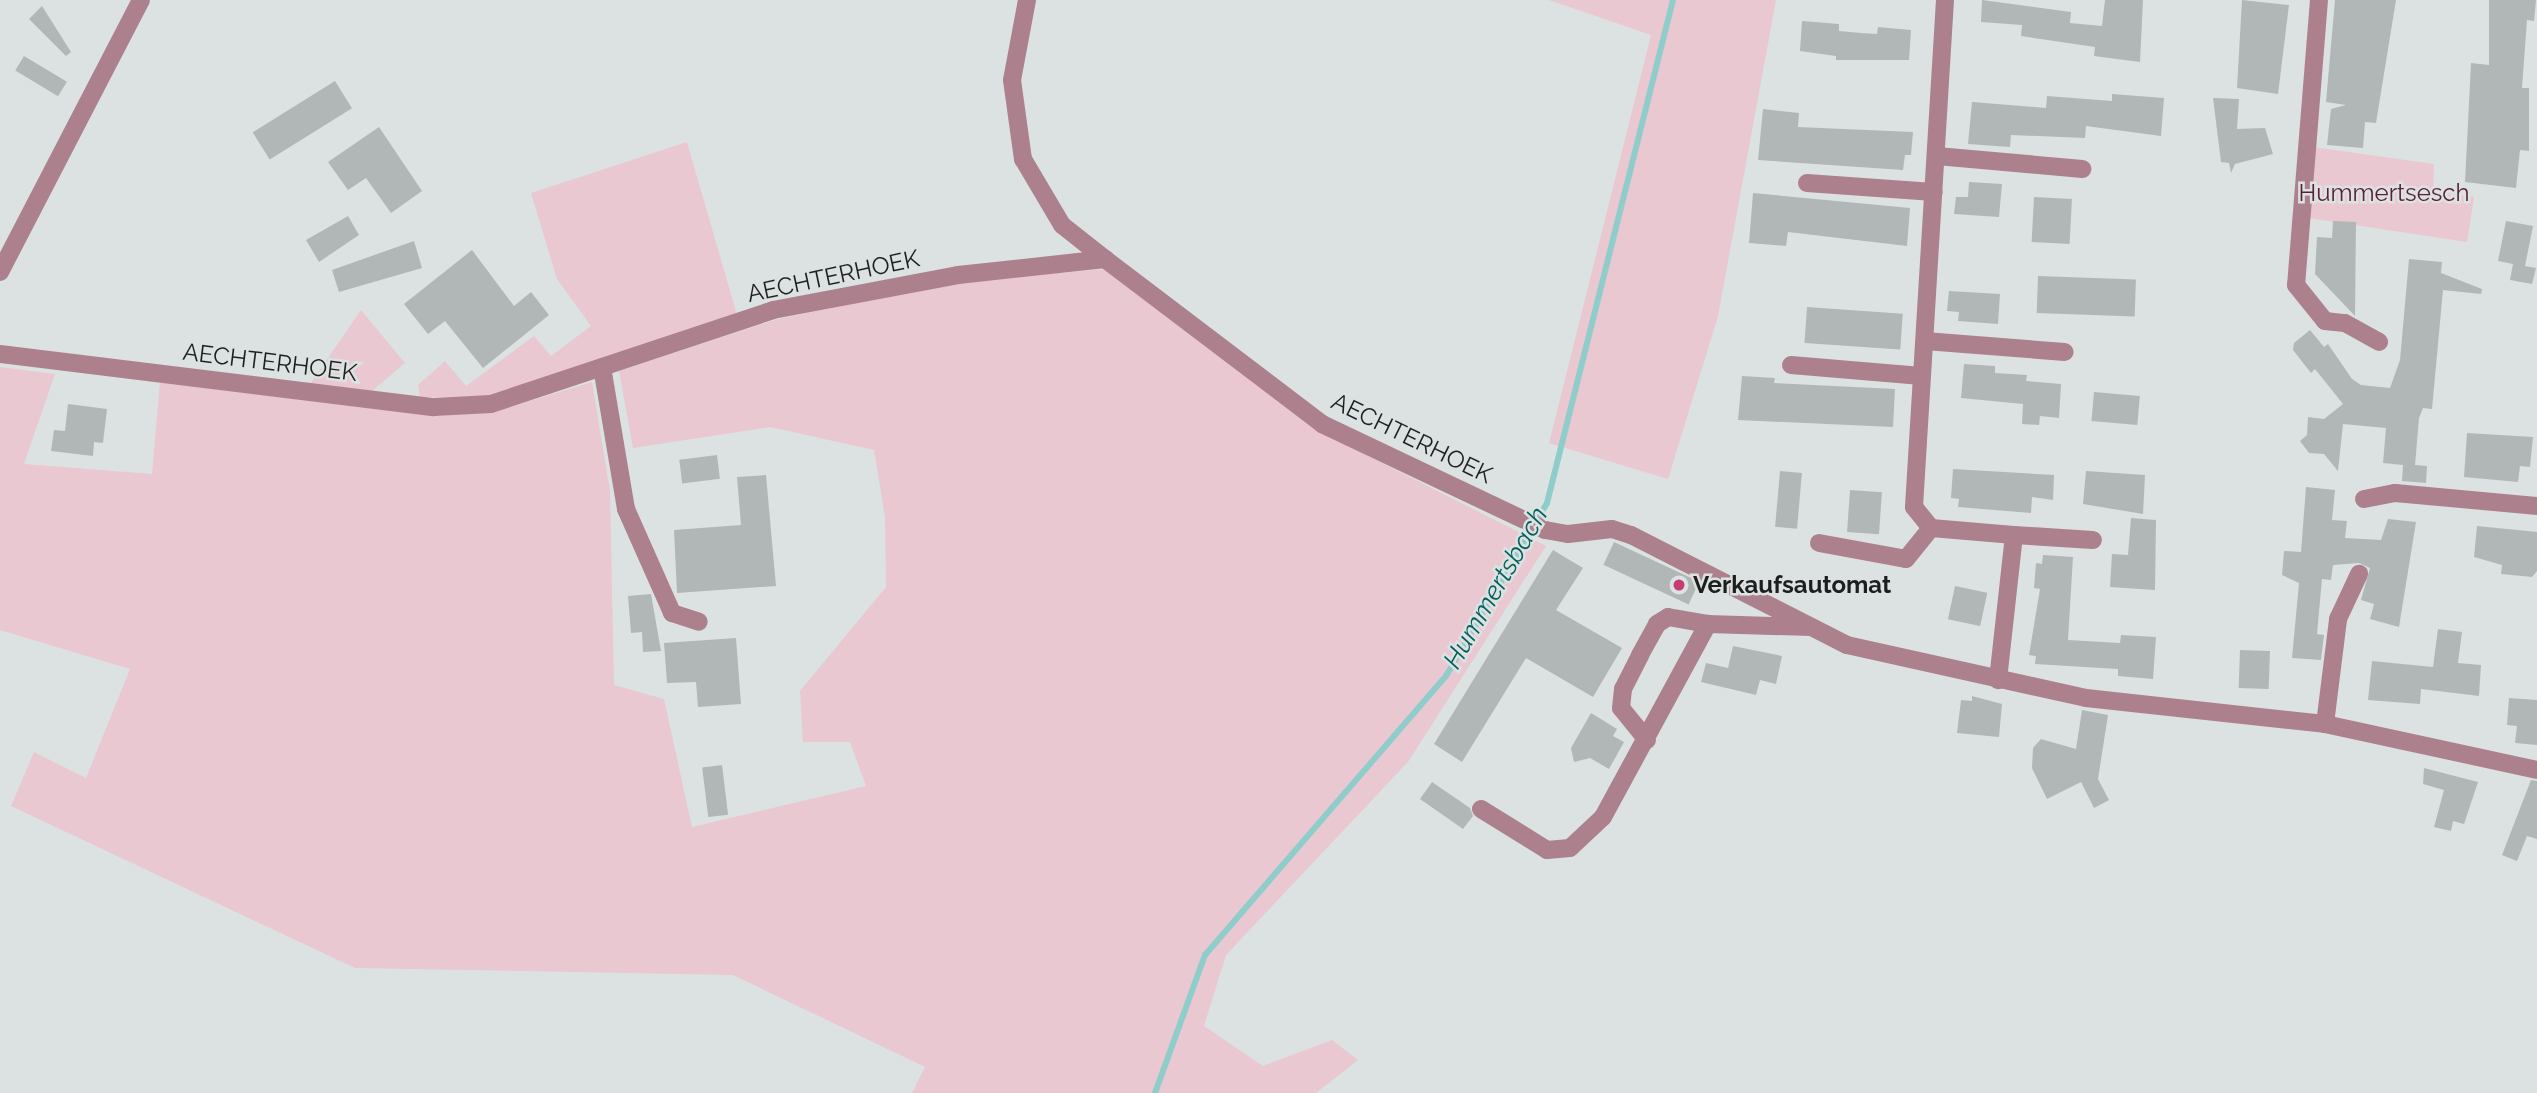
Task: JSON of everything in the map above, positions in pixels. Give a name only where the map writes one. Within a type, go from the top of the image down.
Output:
[{"type":"street","points":[[0,271],[141,0]]},
{"type":"street","points":[[1027,0],[1012,80],[1023,159],[1062,225],[1105,259]]},
{"type":"street","points":[[1945,0],[1914,507],[1931,528],[2093,540]]},
{"type":"street","points":[[2319,0],[2296,285],[2325,321],[2345,323],[2379,342]]},
{"type":"street","points":[[1937,156],[2082,169]]},
{"type":"street","points":[[1807,183],[1934,192]]},
{"type":"street","name":"AECHTERHOEK","points":[[0,354],[434,407],[491,404],[773,310],[958,275],[1105,259],[1322,424],[1545,530],[1568,534],[1612,529],[1749,596]]},
{"type":"street","points":[[1925,341],[2065,352]]},
{"type":"street","points":[[1791,365],[1923,376]]},
{"type":"street","points":[[602,367],[626,509],[673,613],[699,622]]},
{"type":"street","points":[[2364,499],[2395,493],[2537,506]]},
{"type":"street","points":[[1819,543],[1906,559],[1931,528]]},
{"type":"street","points":[[1998,680],[2014,535]]},
{"type":"street","points":[[2325,724],[2338,619],[2359,575]]},
{"type":"street","points":[[1736,626],[1749,596],[1847,645],[1998,680],[2085,698],[2325,724],[2537,770]]},
{"type":"street","points":[[1647,740],[1621,708],[1623,689],[1657,624],[1668,617],[1736,626],[1811,627]]},
{"type":"street","points":[[1482,809],[1535,845],[1570,848],[1603,817],[1708,624]]},
{"type":"green space","points":[[1549,0],[1776,0],[1718,316],[1668,479],[1549,443],[1651,35]]},
{"type":"green space","points":[[687,142],[737,315],[499,397],[420,397],[418,385],[445,361],[466,386],[534,336],[551,356],[591,326],[557,279],[531,193]]},
{"type":"green space","name":"Hummertsesch","points":[[2313,147],[2434,164],[2433,191],[2474,197],[2467,242],[2308,218]]},
{"type":"green space","points":[[1105,269],[1315,429],[1546,546],[1408,762],[1226,955],[1204,1026],[1263,1066],[1332,1040],[1358,1060],[1316,1093],[912,1093],[925,1067],[733,975],[355,968],[11,806],[34,752],[86,778],[130,669],[0,630],[0,367],[55,374],[24,464],[152,474],[160,382],[438,416],[496,411],[592,382],[610,491],[614,685],[664,699],[692,827],[866,786],[850,742],[803,742],[800,691],[886,587],[885,517],[874,450],[770,427],[633,448],[619,371],[778,319],[966,281]]},
{"type":"green space","points":[[361,310],[405,363],[372,391],[311,383]]},
{"type":"building","points":[[1982,0],[2071,12],[2070,23],[2102,26],[2105,0],[2143,0],[2140,62],[2094,56],[2095,47],[2021,36],[2022,25],[1981,22]]},
{"type":"building","points":[[2242,0],[2289,5],[2278,94],[2237,88]]},
{"type":"building","points":[[2335,0],[2396,0],[2376,123],[2365,122],[2363,148],[2327,145],[2331,109],[2346,105],[2326,102]]},
{"type":"building","points":[[2489,0],[2536,0],[2534,21],[2527,20],[2522,88],[2529,88],[2529,151],[2520,150],[2516,188],[2465,182],[2471,63],[2489,65]]},
{"type":"building","points":[[42,6],[71,52],[66,56],[29,19]]},
{"type":"building","points":[[1802,21],[1839,24],[1839,31],[1861,33],[1877,34],[1878,27],[1911,30],[1909,60],[1836,60],[1836,56],[1800,51]]},
{"type":"building","points":[[24,56],[67,82],[58,96],[15,71]]},
{"type":"building","points":[[335,81],[352,108],[270,160],[253,132]]},
{"type":"building","points":[[2112,94],[2164,98],[2161,136],[2086,126],[2085,138],[2011,135],[2010,147],[1968,144],[1972,102],[2046,108],[2047,96],[2112,101]]},
{"type":"building","points":[[2213,98],[2239,99],[2237,129],[2265,128],[2273,154],[2235,164],[2231,173],[2229,163],[2221,162]]},
{"type":"building","points":[[1763,109],[1799,113],[1798,127],[1913,132],[1911,155],[1905,155],[1903,170],[1758,160]]},
{"type":"building","points":[[379,127],[422,191],[391,213],[366,178],[348,190],[328,162]]},
{"type":"building","points":[[1969,182],[2002,184],[1999,217],[1954,214],[1956,197],[1968,197]]},
{"type":"building","points":[[1753,193],[1910,208],[1907,246],[1788,232],[1786,246],[1749,243]]},
{"type":"building","points":[[2034,197],[2072,199],[2070,244],[2032,242]]},
{"type":"building","points":[[348,216],[359,235],[319,262],[306,240]]},
{"type":"building","points":[[2333,221],[2356,222],[2355,316],[2315,274],[2317,237],[2332,238]]},
{"type":"building","points":[[2506,221],[2533,226],[2525,266],[2536,268],[2532,284],[2510,280],[2513,264],[2498,261]]},
{"type":"building","points":[[414,241],[422,268],[339,292],[332,270]]},
{"type":"building","points":[[472,250],[514,306],[531,292],[549,315],[483,368],[445,321],[428,334],[404,304]]},
{"type":"building","points":[[2409,259],[2442,262],[2441,273],[2482,289],[2481,294],[2443,290],[2432,409],[2423,408],[2419,418],[2415,465],[2427,466],[2426,483],[2402,481],[2403,465],[2383,463],[2386,428],[2343,424],[2338,471],[2324,454],[2309,453],[2300,441],[2307,435],[2308,417],[2324,419],[2343,404],[2315,369],[2311,373],[2293,350],[2294,343],[2310,330],[2324,347],[2328,344],[2352,379],[2361,385],[2390,388],[2400,360]]},
{"type":"building","points":[[2038,276],[2136,279],[2135,316],[2037,313]]},
{"type":"building","points":[[1949,291],[2000,294],[1998,324],[1958,321],[1959,312],[1947,311]]},
{"type":"building","points":[[1807,307],[1903,314],[1900,350],[1804,343]]},
{"type":"building","points":[[1964,364],[1995,366],[1995,373],[2027,375],[2026,381],[2061,384],[2059,418],[2040,416],[2039,425],[2022,424],[2023,404],[1961,398]]},
{"type":"building","points":[[1742,376],[1775,378],[1774,383],[1895,389],[1893,427],[1738,420]]},
{"type":"building","points":[[2094,392],[2140,396],[2137,425],[2091,421]]},
{"type":"building","points":[[68,404],[107,409],[103,443],[94,442],[93,456],[51,451],[54,430],[65,431]]},
{"type":"building","points":[[2467,433],[2533,437],[2530,467],[2520,466],[2518,482],[2464,477]]},
{"type":"building","points":[[717,455],[720,479],[682,483],[679,460]]},
{"type":"building","points":[[1953,469],[2054,475],[2053,500],[2032,497],[2031,513],[1958,507],[1959,499],[1951,498]]},
{"type":"building","points":[[1780,471],[1802,473],[1797,529],[1775,527]]},
{"type":"building","points":[[2086,471],[2145,475],[2143,514],[2083,504]]},
{"type":"building","points":[[766,475],[776,586],[677,593],[674,530],[741,525],[737,477]]},
{"type":"building","points":[[2306,487],[2335,490],[2332,520],[2347,521],[2345,538],[2381,540],[2388,519],[2416,522],[2399,627],[2370,619],[2374,604],[2361,600],[2370,568],[2359,563],[2333,565],[2331,580],[2322,579],[2317,634],[2324,635],[2321,660],[2292,658],[2299,583],[2282,575],[2284,551],[2301,552]]},
{"type":"building","points":[[1850,490],[1882,492],[1879,534],[1847,532]]},
{"type":"building","points":[[2131,518],[2156,520],[2155,590],[2110,587],[2112,554],[2128,555]]},
{"type":"building","points":[[2477,526],[2537,532],[2537,571],[2532,577],[2501,574],[2502,565],[2474,557]]},
{"type":"building","points":[[1614,542],[1699,582],[1689,604],[1603,565]]},
{"type":"building","points":[[1553,550],[1583,568],[1556,610],[1622,648],[1593,697],[1526,658],[1462,762],[1434,744]]},
{"type":"building","points":[[2043,555],[2073,557],[2068,640],[2120,643],[2121,635],[2156,637],[2153,679],[2118,676],[2118,669],[2035,664],[2036,656],[2029,655],[2040,589],[2034,588],[2036,563],[2042,564]]},
{"type":"building","points":[[1955,586],[1987,593],[1980,626],[1948,619]]},
{"type":"building","points":[[651,594],[661,651],[643,652],[642,632],[631,633],[628,596]]},
{"type":"building","points":[[2438,629],[2462,632],[2458,663],[2481,665],[2479,696],[2421,689],[2420,704],[2368,700],[2372,661],[2433,667]]},
{"type":"building","points":[[736,638],[741,704],[698,707],[696,682],[667,683],[664,643]]},
{"type":"building","points":[[1733,646],[1782,656],[1776,684],[1760,680],[1756,695],[1701,682],[1706,663],[1728,668]]},
{"type":"building","points":[[2240,650],[2270,651],[2269,689],[2239,688]]},
{"type":"building","points":[[1972,696],[2002,704],[1999,737],[1957,733],[1961,700],[1972,701]]},
{"type":"building","points":[[2509,698],[2537,700],[2537,745],[2515,743],[2517,726],[2507,725]]},
{"type":"building","points":[[2082,710],[2108,715],[2098,779],[2109,800],[2094,808],[2081,782],[2047,799],[2032,768],[2033,748],[2041,739],[2076,749]]},
{"type":"building","points":[[1591,713],[1617,729],[1613,736],[1624,742],[1609,769],[1590,758],[1574,762],[1571,748]]},
{"type":"building","points":[[722,765],[728,815],[708,817],[702,767]]},
{"type":"building","points":[[2424,768],[2478,782],[2464,824],[2453,821],[2451,831],[2434,827],[2444,790],[2423,784]]},
{"type":"building","points":[[2531,780],[2537,781],[2537,839],[2527,836],[2517,861],[2502,855]]},
{"type":"building","points":[[1432,782],[1470,808],[1473,816],[1463,829],[1420,799]]},
{"type":"waterway","name":"Hummertsbach","points":[[1155,1093],[1205,955],[1446,676],[1547,503],[1673,0]]},
{"type":"place","name":"Verkaufsautomat","points":[[1679,585]]}]
